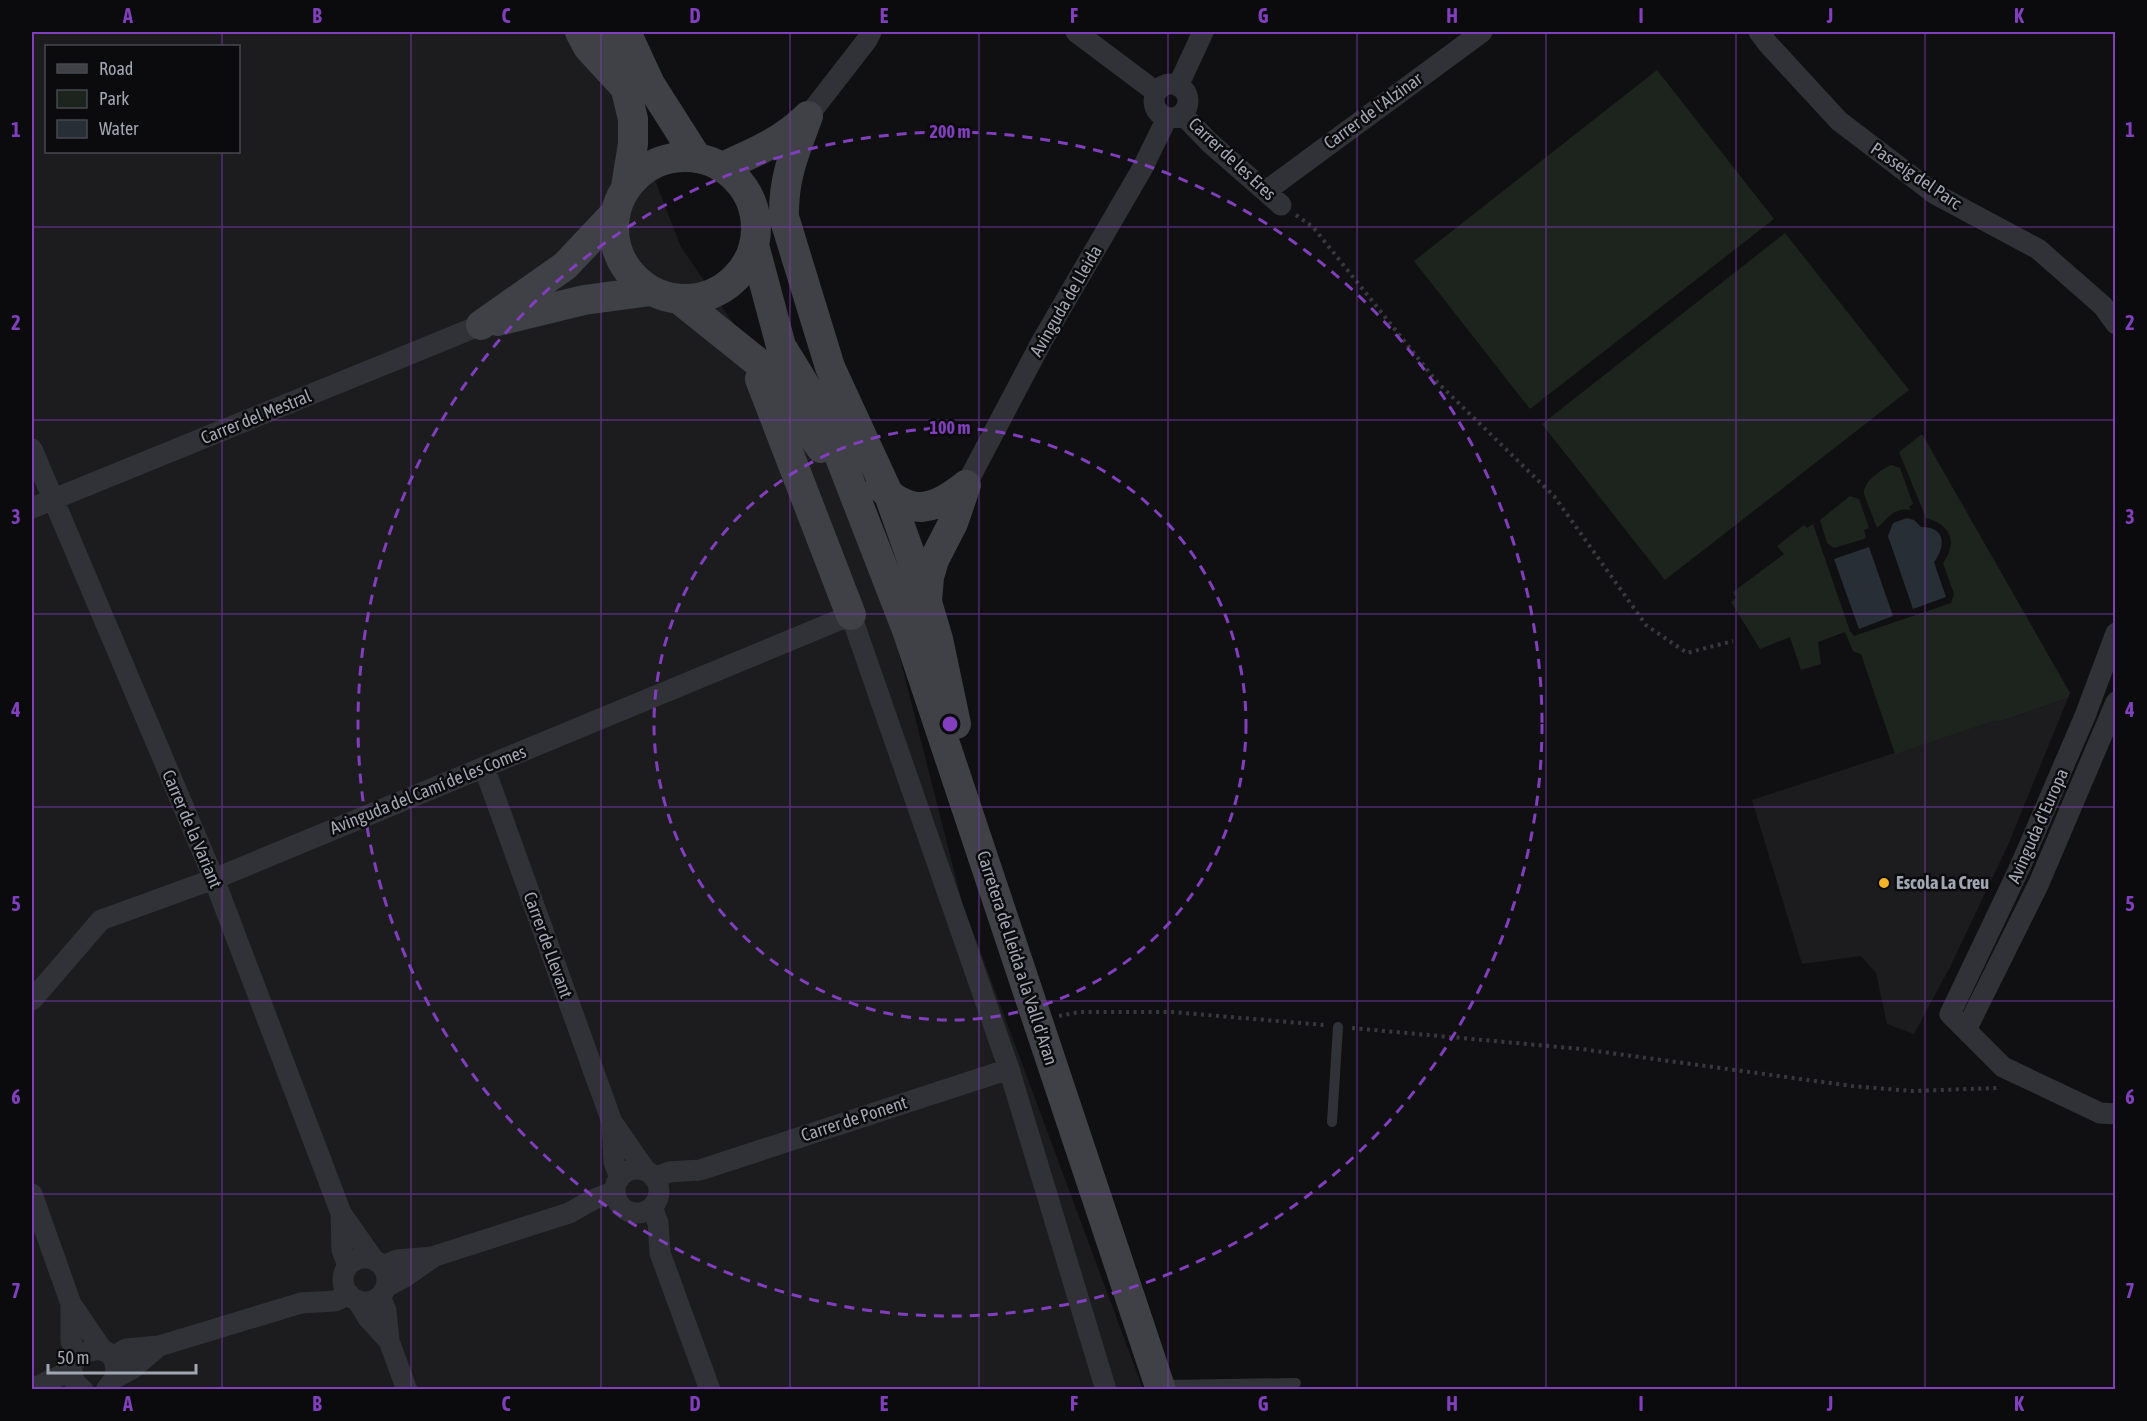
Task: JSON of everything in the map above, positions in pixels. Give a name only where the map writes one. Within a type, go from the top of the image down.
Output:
[{"type":"main road","points":[[580,32],[588,47],[624,87]]},
{"type":"main road","points":[[612,32],[633,118],[633,144],[614,236],[620,258],[633,277],[651,291],[665,297],[699,298],[727,286],[741,272],[754,245],[756,226],[753,209],[742,185],[710,162],[650,84],[626,32]]},
{"type":"main road","points":[[481,325],[565,266],[620,200],[640,172],[657,162],[677,157],[710,162],[753,154],[799,124]]},
{"type":"main road","points":[[753,209],[769,171],[799,124]]},
{"type":"main road","points":[[799,124],[786,178],[783,197],[784,217],[830,367],[889,495],[927,602],[938,639],[982,854]]},
{"type":"main road","points":[[754,245],[781,346],[824,416],[869,528]]},
{"type":"main road","points":[[481,325],[584,300],[651,291]]},
{"type":"main road","points":[[679,299],[765,368],[777,382],[811,431],[869,528]]},
{"type":"main road","points":[[752,357],[851,615]]},
{"type":"main road","points":[[824,416],[836,427],[862,467],[889,495],[915,507],[932,507],[947,500],[966,485]]},
{"type":"main road","points":[[927,602],[929,577],[934,560],[953,523],[966,485]]},
{"type":"main road","name":"Carretera de Lleida a la Vall d'Aran","points":[[869,528],[907,630],[1160,1387]]},
{"type":"street","points":[[799,124],[871,32]]},
{"type":"street","points":[[1076,32],[1156,92]]},
{"type":"street","points":[[1178,86],[1203,32]]},
{"type":"street","name":"Carrer de l'Alzinar","points":[[1273,198],[1482,32]]},
{"type":"street","name":"Passeig del Parc","points":[[1759,32],[1839,122],[1935,194],[2038,249],[2103,306],[2115,324]]},
{"type":"street","points":[[1164,85],[1178,86],[1183,89],[1188,99],[1186,110],[1175,116],[1162,116],[1155,108],[1156,92],[1164,85]]},
{"type":"street","name":"Carrer de les Eres","points":[[1175,116],[1209,142],[1273,198]]},
{"type":"street","name":"Avinguda de Lleida","points":[[966,485],[1042,341],[1142,168],[1175,116]]},
{"type":"street","name":"Carrer del Mestral","points":[[32,508],[481,325]]},
{"type":"street","name":"Carrer de la Variant","points":[[32,449],[214,879],[341,1213],[381,1277],[389,1341],[407,1389]]},
{"type":"street","points":[[851,615],[1009,1069],[1106,1389]]},
{"type":"street","name":"Avinguda del Camí de les Comes","points":[[32,1000],[101,920],[214,879],[851,615]]},
{"type":"street","name":"Avinguda d'Europa","points":[[2115,633],[2085,716],[2020,867],[1950,1014],[1966,1030],[2039,883],[2111,727],[2115,702]]},
{"type":"street","points":[[2085,716],[2111,727]]},
{"type":"street","name":"Carrer de Llevant","points":[[484,767],[612,1122],[650,1174]]},
{"type":"street","points":[[1966,1030],[2003,1067],[2100,1113],[2115,1114]]},
{"type":"street","name":"Carrer de Ponent","points":[[650,1174],[700,1170],[1009,1069]]},
{"type":"street","name":"Carrer de Llevant","points":[[612,1122],[614,1162],[621,1197],[660,1253],[710,1389]]},
{"type":"street","points":[[349,1285],[360,1259],[381,1277],[403,1278],[432,1257],[569,1213],[592,1200],[621,1197],[642,1213],[655,1203],[659,1191],[650,1174],[632,1170],[621,1197]]},
{"type":"street","name":"Carrer de Ponent","points":[[655,1203],[700,1170]]},
{"type":"street","points":[[32,1194],[71,1304],[109,1375]]},
{"type":"street","name":"Carrer de Llevant","points":[[655,1203],[660,1253]]},
{"type":"street","name":"Carrer de la Variant","points":[[341,1213],[342,1250],[349,1285],[368,1318],[389,1341]]},
{"type":"street","points":[[109,1375],[132,1369],[159,1346],[301,1303],[321,1289],[349,1285],[370,1301],[381,1277]]},
{"type":"street","points":[[71,1304],[71,1341],[76,1378]]},
{"type":"street","points":[[76,1378],[89,1349],[109,1375]]},
{"type":"street","points":[[32,1389],[76,1378]]},
{"type":"lane","points":[[1332,1122],[1338,1027]]},
{"type":"lane","points":[[1160,1387],[1296,1383]]},
{"type":"path","points":[[1273,198],[1313,227],[1437,382],[1554,496],[1646,626],[1687,652],[1733,640]]},
{"type":"path","points":[[1038,1021],[1079,1012],[1172,1012],[1581,1049],[1912,1092],[2008,1088]]},
{"type":"shaded area","points":[[32,32],[597,32],[681,247],[837,474],[887,607],[962,902],[1143,1389],[32,1389]]},
{"type":"shaded area","name":"Escola La Creu","points":[[2068,698],[2008,845],[1950,967],[1914,1034],[1887,1024],[1876,973],[1861,956],[1802,964],[1752,800],[1997,719],[1998,722]]},
{"type":"green space","points":[[1657,70],[1774,219],[1530,409],[1414,261]]},
{"type":"green space","points":[[1785,233],[1909,390],[1665,580],[1542,424]]},
{"type":"green space","points":[[1922,434],[2070,693],[2068,698],[1895,754],[1861,654],[1853,651],[1845,632],[1818,642],[1821,664],[1801,670],[1790,637],[1760,649],[1731,602],[1736,598],[1733,592],[1784,554],[1777,546],[1804,525],[1807,528],[1813,524],[1850,631],[1854,636],[1951,603],[1954,594],[1943,563],[1950,548],[1949,535],[1941,525],[1926,518],[1899,452]]},
{"type":"green space","points":[[1891,465],[1900,468],[1913,504],[1909,506],[1911,510],[1895,512],[1877,528],[1864,490],[1873,477]]},
{"type":"green space","points":[[1850,496],[1859,499],[1869,528],[1864,530],[1866,537],[1864,539],[1834,548],[1827,543],[1820,520]]},
{"type":"water","points":[[1907,518],[1914,520],[1921,527],[1935,530],[1941,538],[1941,550],[1934,562],[1946,597],[1913,609],[1888,536],[1893,523]]},
{"type":"water","points":[[1869,547],[1893,616],[1859,629],[1834,559]]},
{"type":"place","name":"Escola La Creu","points":[[1884,883]]}]
